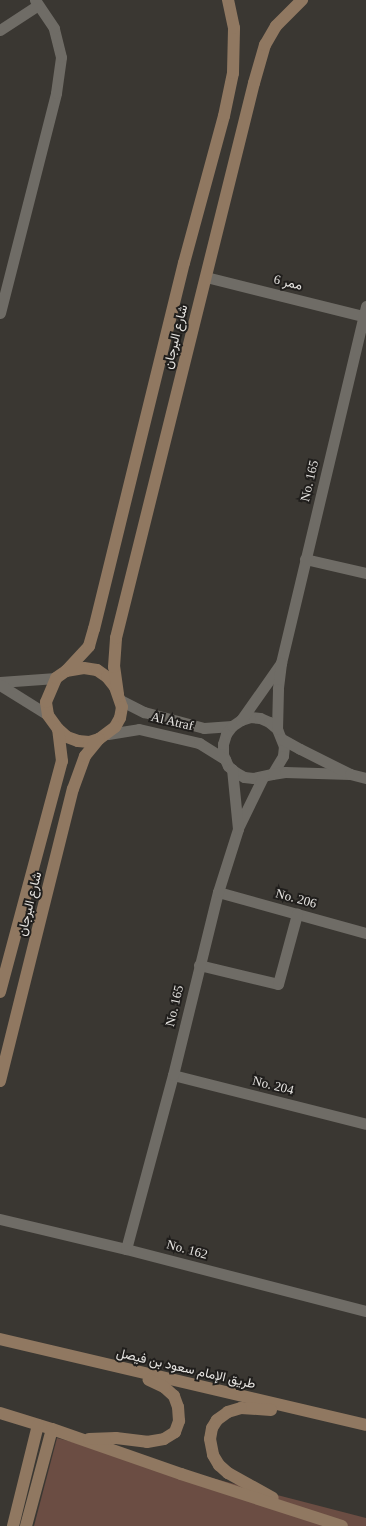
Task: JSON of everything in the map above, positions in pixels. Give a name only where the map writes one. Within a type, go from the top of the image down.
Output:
[{"type":"street","name":"شارع البرجان","points":[[56,678],[66,671],[89,646],[94,629],[184,263],[224,116],[233,73],[234,28],[228,0]]},
{"type":"street","name":"شارع البرجان","points":[[0,1081],[73,789],[85,756],[120,718],[122,707],[114,666],[116,638],[265,45],[276,26],[302,0]]},
{"type":"street","points":[[0,30],[37,3],[54,28],[61,57],[56,93],[0,312]]},
{"type":"street","name":"ممر 6","points":[[206,277],[365,311]]},
{"type":"street","name":"No. 165","points":[[280,734],[278,689],[281,663],[365,311]]},
{"type":"street","points":[[305,559],[366,573]]},
{"type":"street","points":[[281,663],[226,734],[223,744],[225,759],[232,769],[244,776],[253,778],[285,772],[350,774],[366,778]]},
{"type":"street","name":"شارع البرجان","points":[[66,671],[84,668],[97,670],[107,677],[119,697]]},
{"type":"street","points":[[0,682],[56,678],[46,702],[48,715]]},
{"type":"street","points":[[0,685],[48,715]]},
{"type":"street","name":"Al Atraf","points":[[119,697],[144,712],[204,728],[236,723]]},
{"type":"street","name":"شارع البرجان","points":[[48,715],[58,729],[67,737],[78,741],[89,742],[104,736]]},
{"type":"street","points":[[236,723],[250,717],[260,718],[269,722],[280,734],[300,749],[350,774]]},
{"type":"street","name":"شارع البرجان","points":[[0,992],[62,761],[58,729]]},
{"type":"street","name":"Al Atraf","points":[[104,736],[139,729],[199,743],[225,759]]},
{"type":"street","points":[[238,829],[268,775],[283,756],[280,734]]},
{"type":"street","name":"No. 165","points":[[126,1249],[173,1075],[218,892],[238,829],[232,769]]},
{"type":"street","name":"No. 206","points":[[218,892],[366,932]]},
{"type":"street","points":[[200,965],[278,984],[297,914]]},
{"type":"street","name":"No. 204","points":[[173,1075],[366,1124]]},
{"type":"street","name":"No. 162","points":[[0,1219],[126,1249],[366,1311]]},
{"type":"street","name":"طريق الإمام سعود بن فيصل","points":[[0,1340],[366,1425]]},
{"type":"street","points":[[81,1439],[116,1438],[147,1442],[164,1439],[175,1432],[179,1421],[178,1407],[174,1396],[164,1387],[136,1372]]},
{"type":"street","points":[[295,1510],[228,1473],[219,1465],[213,1455],[210,1440],[212,1428],[218,1420],[228,1412],[241,1408],[263,1408],[326,1416]]},
{"type":"street","points":[[0,1414],[52,1429],[342,1526]]},
{"type":"street","points":[[13,1526],[38,1425]]},
{"type":"street","points":[[26,1526],[52,1429]]},
{"type":"shaded area","points":[[57,1438],[366,1518],[366,1526],[34,1526]]}]
